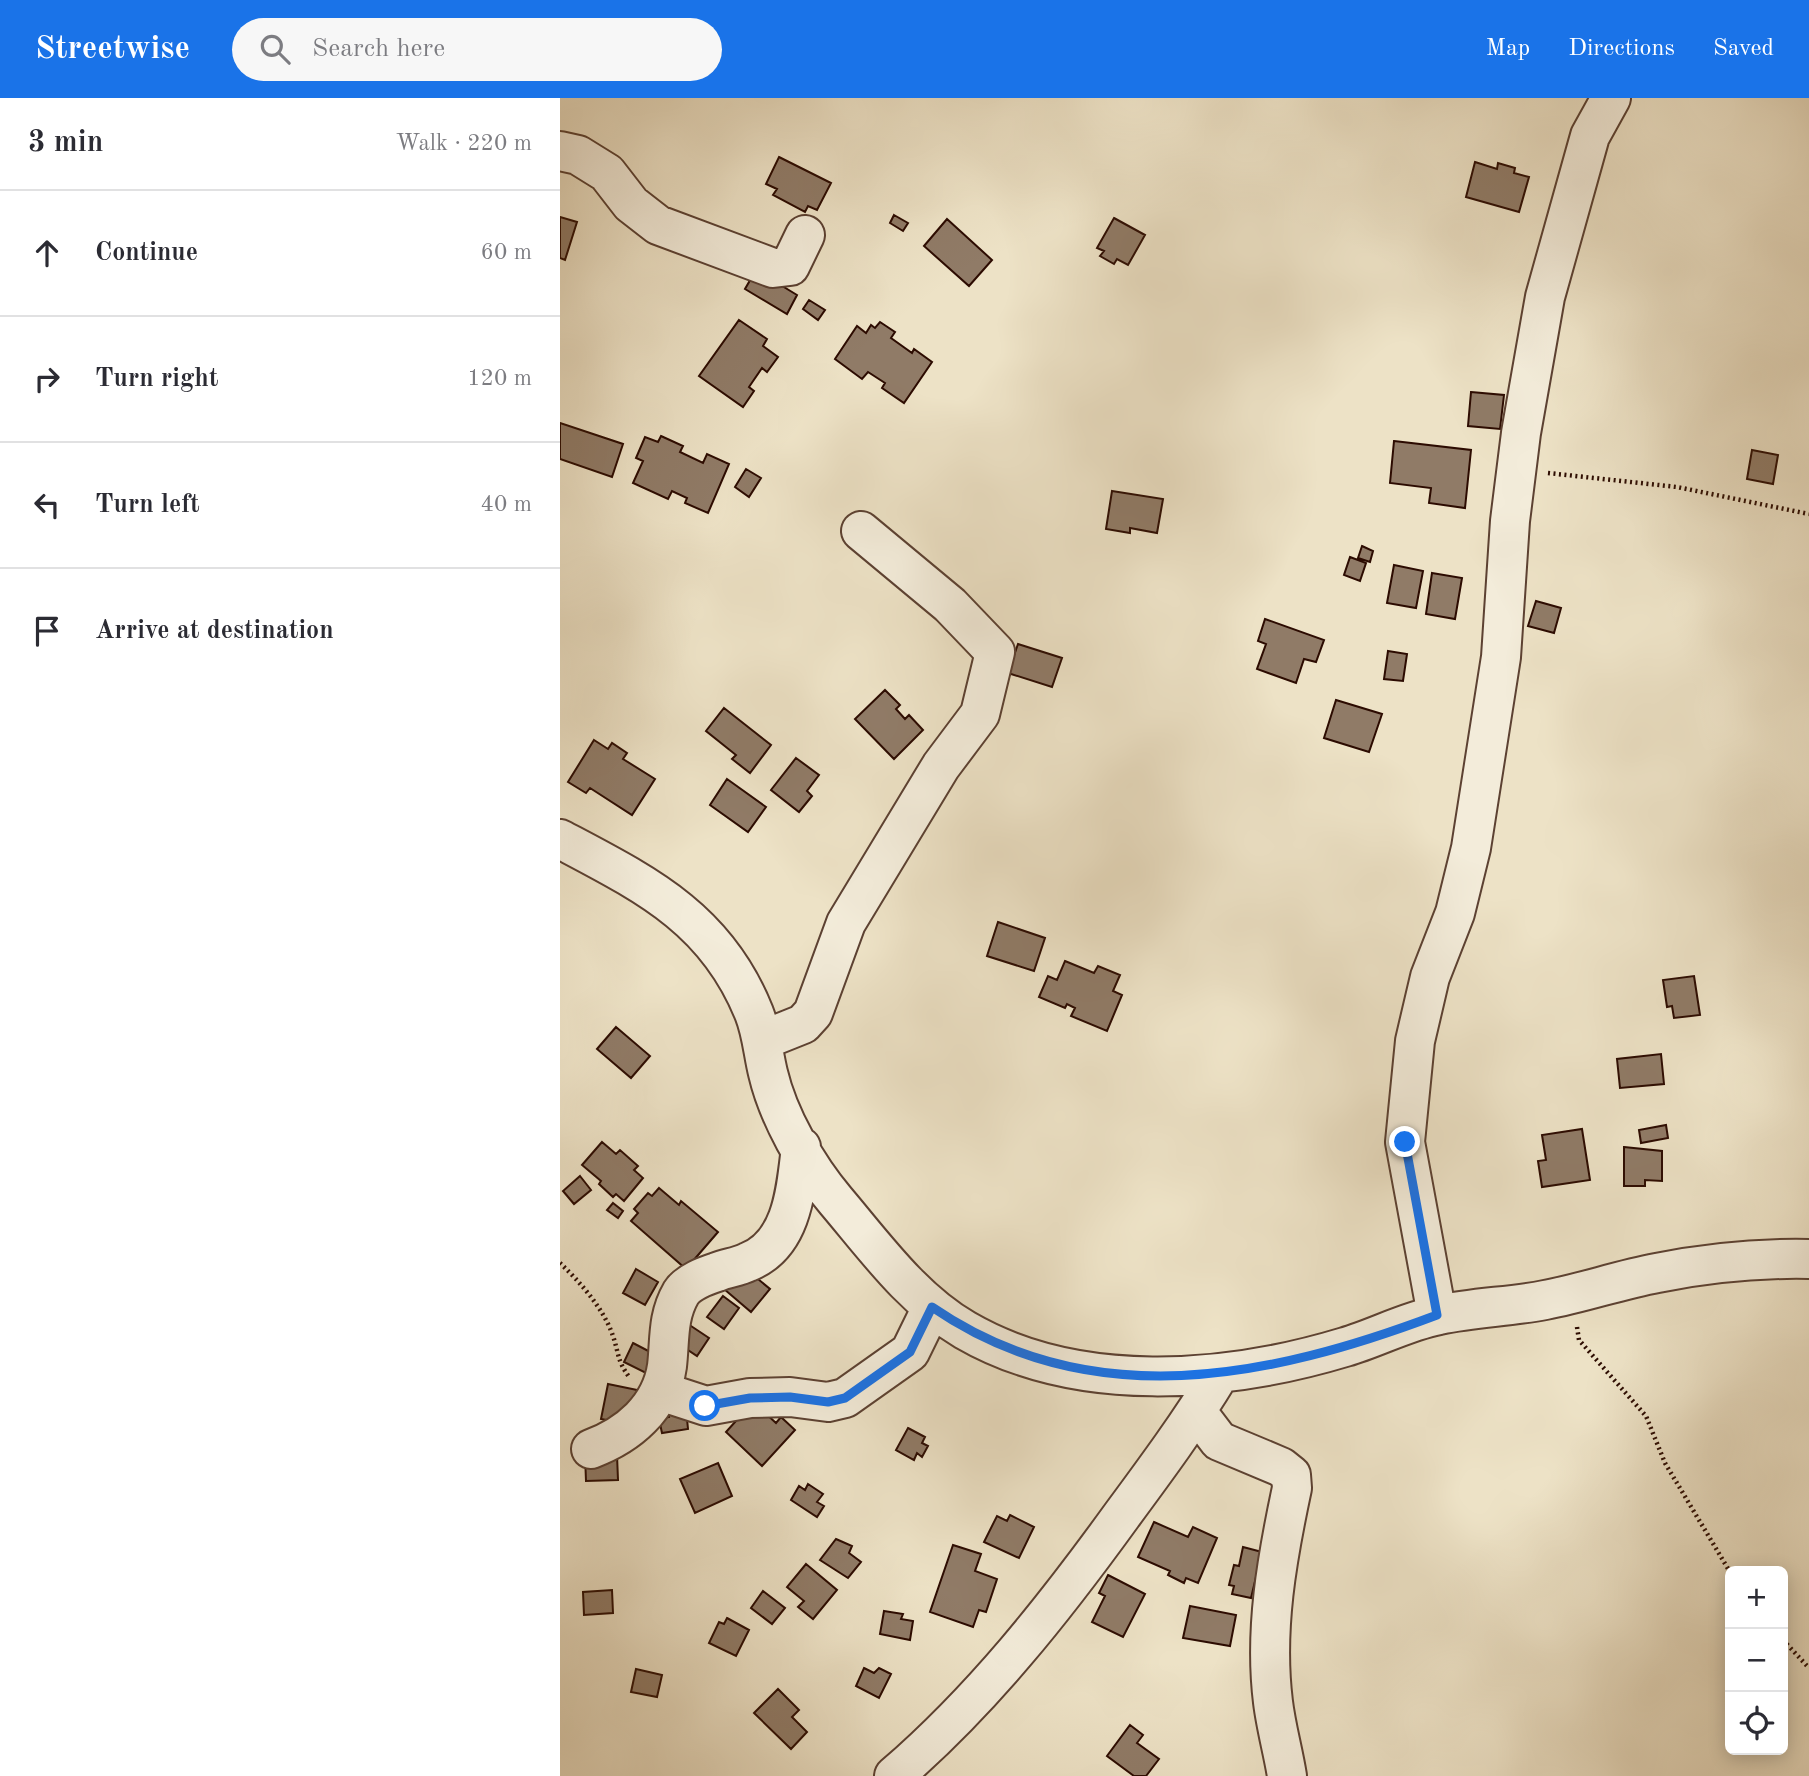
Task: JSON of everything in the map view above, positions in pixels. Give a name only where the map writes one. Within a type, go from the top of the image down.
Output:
[{"type":"street","points":[[1437,1315],[1405,1142],[1415,1041],[1430,976],[1455,913],[1471,848],[1501,657],[1518,463],[1545,297],[1590,136],[1611,98]]},
{"type":"street","points":[[560,151],[578,155],[607,173],[631,204],[658,225],[773,268],[790,266],[805,236]]},
{"type":"street","points":[[763,1040],[796,1028],[813,1013],[846,923],[941,766],[980,714],[995,652],[950,605],[861,531]]},
{"type":"street","points":[[560,839],[651,887],[686,914],[736,979],[754,1012],[775,1097],[830,1194],[896,1272],[932,1307],[966,1331],[1004,1348],[1049,1362],[1130,1375],[1219,1375],[1288,1363],[1347,1347],[1437,1315],[1572,1295],[1653,1273],[1696,1266],[1809,1259]]},
{"type":"street","points":[[591,1448],[618,1438],[641,1418],[660,1391],[667,1366],[672,1313],[682,1291],[700,1278],[749,1262],[770,1248],[786,1224],[795,1197],[802,1147]]},
{"type":"street","points":[[660,1391],[705,1406],[750,1398],[790,1397],[828,1402],[845,1398],[910,1352],[932,1307]]},
{"type":"street","points":[[894,1776],[963,1713],[1070,1587],[1197,1412],[1219,1375]]},
{"type":"street","points":[[1197,1412],[1219,1441],[1281,1467],[1291,1475],[1292,1488],[1275,1570],[1272,1630],[1273,1701],[1287,1776]]},
{"type":"path","points":[[1518,463],[1553,474],[1677,487],[1809,514]]},
{"type":"path","points":[[560,1263],[594,1302],[613,1335],[617,1360],[629,1377],[660,1391]]},
{"type":"path","points":[[1572,1295],[1579,1340],[1646,1416],[1665,1463],[1726,1566]]},
{"type":"path","points":[[1788,1645],[1809,1668]]},
{"type":"building","points":[[779,157],[831,183],[817,210],[808,206],[805,212],[773,195],[777,189],[766,184]]},
{"type":"building","points":[[1475,162],[1497,169],[1498,163],[1515,168],[1514,173],[1529,177],[1519,212],[1466,197]]},
{"type":"building","points":[[894,215],[908,223],[903,231],[890,223]]},
{"type":"building","points":[[560,217],[577,222],[565,260],[560,258]]},
{"type":"building","points":[[1114,218],[1145,235],[1128,265],[1117,259],[1114,264],[1100,256],[1104,251],[1097,248]]},
{"type":"building","points":[[947,219],[992,260],[969,286],[924,246]]},
{"type":"building","points":[[756,270],[797,295],[787,314],[745,289]]},
{"type":"building","points":[[809,300],[825,310],[818,320],[803,309]]},
{"type":"building","points":[[739,320],[767,339],[763,346],[778,357],[767,372],[762,368],[749,387],[754,391],[743,407],[699,376]]},
{"type":"building","points":[[880,322],[895,332],[891,338],[912,353],[914,349],[932,362],[904,403],[882,388],[885,383],[868,372],[862,379],[835,359],[857,326],[866,333],[871,325],[875,328]]},
{"type":"building","points":[[1471,392],[1504,395],[1500,429],[1468,426]]},
{"type":"building","points":[[560,423],[623,444],[612,477],[560,459]]},
{"type":"building","points":[[661,436],[683,446],[680,452],[703,463],[707,454],[729,464],[708,513],[685,503],[687,498],[672,491],[668,499],[633,483],[643,461],[636,458],[645,437],[658,442]]},
{"type":"building","points":[[1394,441],[1471,450],[1465,508],[1429,503],[1431,488],[1390,483]]},
{"type":"building","points":[[1752,450],[1778,455],[1773,484],[1747,479]]},
{"type":"building","points":[[746,469],[761,478],[749,497],[735,487]]},
{"type":"building","points":[[1112,491],[1163,499],[1157,533],[1130,528],[1130,533],[1106,529]]},
{"type":"building","points":[[1362,546],[1373,551],[1370,562],[1358,558]]},
{"type":"building","points":[[1350,557],[1366,563],[1360,581],[1344,575]]},
{"type":"building","points":[[1394,565],[1423,571],[1416,608],[1387,603]]},
{"type":"building","points":[[1432,573],[1462,578],[1455,619],[1426,614]]},
{"type":"building","points":[[1536,601],[1561,608],[1554,633],[1528,626]]},
{"type":"building","points":[[1265,619],[1324,640],[1316,662],[1304,659],[1296,683],[1257,669],[1266,644],[1258,641]]},
{"type":"building","points":[[1018,644],[1062,658],[1052,687],[1008,673]]},
{"type":"building","points":[[1388,651],[1407,654],[1403,681],[1384,679]]},
{"type":"building","points":[[885,690],[900,705],[896,709],[905,719],[909,715],[923,730],[894,759],[855,719]]},
{"type":"building","points":[[1336,700],[1382,714],[1369,752],[1324,738]]},
{"type":"building","points":[[724,708],[771,745],[750,773],[732,759],[736,755],[706,731]]},
{"type":"building","points":[[594,740],[608,749],[612,743],[627,753],[623,759],[655,779],[632,815],[590,788],[586,793],[568,782]]},
{"type":"building","points":[[796,758],[819,775],[807,791],[812,796],[799,812],[771,790]]},
{"type":"building","points":[[727,779],[766,807],[748,832],[710,805]]},
{"type":"building","points":[[998,922],[1045,938],[1034,971],[987,956]]},
{"type":"building","points":[[1065,961],[1094,973],[1098,966],[1120,975],[1113,991],[1122,995],[1107,1031],[1071,1016],[1075,1008],[1067,1004],[1065,1008],[1039,997],[1048,976],[1057,980]]},
{"type":"building","points":[[1694,976],[1700,1015],[1674,1018],[1672,1006],[1667,1007],[1663,980]]},
{"type":"building","points":[[616,1027],[650,1056],[631,1078],[597,1049]]},
{"type":"building","points":[[1661,1054],[1664,1084],[1620,1088],[1617,1059]]},
{"type":"building","points":[[1666,1125],[1668,1138],[1641,1143],[1639,1130]]},
{"type":"building","points":[[1582,1129],[1590,1180],[1542,1187],[1538,1161],[1546,1160],[1542,1135]]},
{"type":"building","points":[[602,1142],[616,1154],[620,1150],[638,1166],[634,1170],[643,1178],[624,1201],[616,1194],[613,1197],[599,1184],[601,1181],[582,1165]]},
{"type":"building","points":[[1624,1147],[1662,1151],[1662,1181],[1645,1180],[1645,1186],[1624,1186]]},
{"type":"building","points":[[580,1176],[591,1190],[574,1204],[563,1191]]},
{"type":"building","points":[[659,1188],[679,1205],[681,1201],[718,1232],[686,1269],[631,1221],[638,1213],[634,1209],[648,1193],[652,1196]]},
{"type":"building","points":[[613,1203],[623,1211],[618,1218],[607,1210]]},
{"type":"building","points":[[636,1269],[658,1282],[645,1305],[623,1293]]},
{"type":"building","points":[[752,1274],[770,1289],[751,1312],[724,1289]]},
{"type":"building","points":[[723,1296],[739,1308],[724,1329],[707,1317]]},
{"type":"building","points":[[688,1324],[709,1338],[697,1356],[676,1342]]},
{"type":"building","points":[[633,1343],[658,1356],[648,1374],[624,1362]]},
{"type":"building","points":[[608,1384],[642,1391],[628,1424],[601,1419]]},
{"type":"building","points":[[753,1402],[776,1423],[781,1417],[795,1430],[762,1466],[726,1432]]},
{"type":"building","points":[[686,1409],[688,1429],[662,1433],[659,1419],[669,1417],[668,1412]]},
{"type":"building","points":[[908,1428],[925,1437],[922,1443],[928,1446],[922,1457],[917,1453],[914,1460],[896,1450]]},
{"type":"building","points":[[585,1455],[617,1455],[618,1480],[586,1481]]},
{"type":"building","points":[[718,1463],[732,1496],[695,1513],[680,1479]]},
{"type":"building","points":[[808,1484],[823,1494],[817,1502],[824,1506],[817,1517],[791,1500],[799,1486],[805,1490]]},
{"type":"building","points":[[1010,1515],[1034,1527],[1019,1558],[984,1542],[997,1516],[1007,1521]]},
{"type":"building","points":[[1154,1522],[1188,1537],[1193,1527],[1217,1538],[1198,1583],[1186,1578],[1184,1583],[1168,1575],[1170,1571],[1138,1557]]},
{"type":"building","points":[[836,1539],[852,1546],[849,1553],[861,1562],[848,1578],[820,1560]]},
{"type":"building","points":[[953,1545],[981,1554],[975,1571],[997,1579],[986,1612],[979,1610],[973,1627],[930,1612]]},
{"type":"building","points":[[1243,1547],[1262,1552],[1251,1598],[1232,1594],[1234,1586],[1229,1585],[1234,1565],[1239,1566]]},
{"type":"building","points":[[806,1564],[837,1590],[813,1619],[798,1607],[804,1601],[787,1587]]},
{"type":"building","points":[[1108,1575],[1145,1594],[1123,1637],[1092,1622],[1105,1596],[1099,1593]]},
{"type":"building","points":[[612,1590],[613,1613],[584,1615],[583,1592]]},
{"type":"building","points":[[763,1591],[785,1608],[772,1624],[751,1608]]},
{"type":"building","points":[[1190,1606],[1236,1615],[1230,1646],[1183,1638]]},
{"type":"building","points":[[884,1611],[903,1614],[901,1619],[913,1621],[910,1640],[880,1634]]},
{"type":"building","points":[[727,1618],[749,1630],[736,1656],[709,1643],[719,1622],[724,1624]]},
{"type":"building","points":[[864,1668],[874,1673],[879,1668],[891,1674],[879,1698],[856,1686]]},
{"type":"building","points":[[636,1669],[662,1675],[657,1697],[631,1692]]},
{"type":"building","points":[[778,1689],[799,1710],[792,1717],[807,1732],[791,1749],[754,1713]]},
{"type":"building","points":[[1130,1725],[1143,1735],[1137,1743],[1159,1759],[1146,1776],[1134,1776],[1107,1756]]},
{"type":"route","points":[[705,1406],[750,1398],[790,1397],[828,1402],[845,1398],[910,1352],[932,1307],[966,1331],[1004,1348],[1049,1362],[1130,1375],[1219,1375],[1288,1363],[1390,1333],[1437,1315],[1405,1142]]}]
